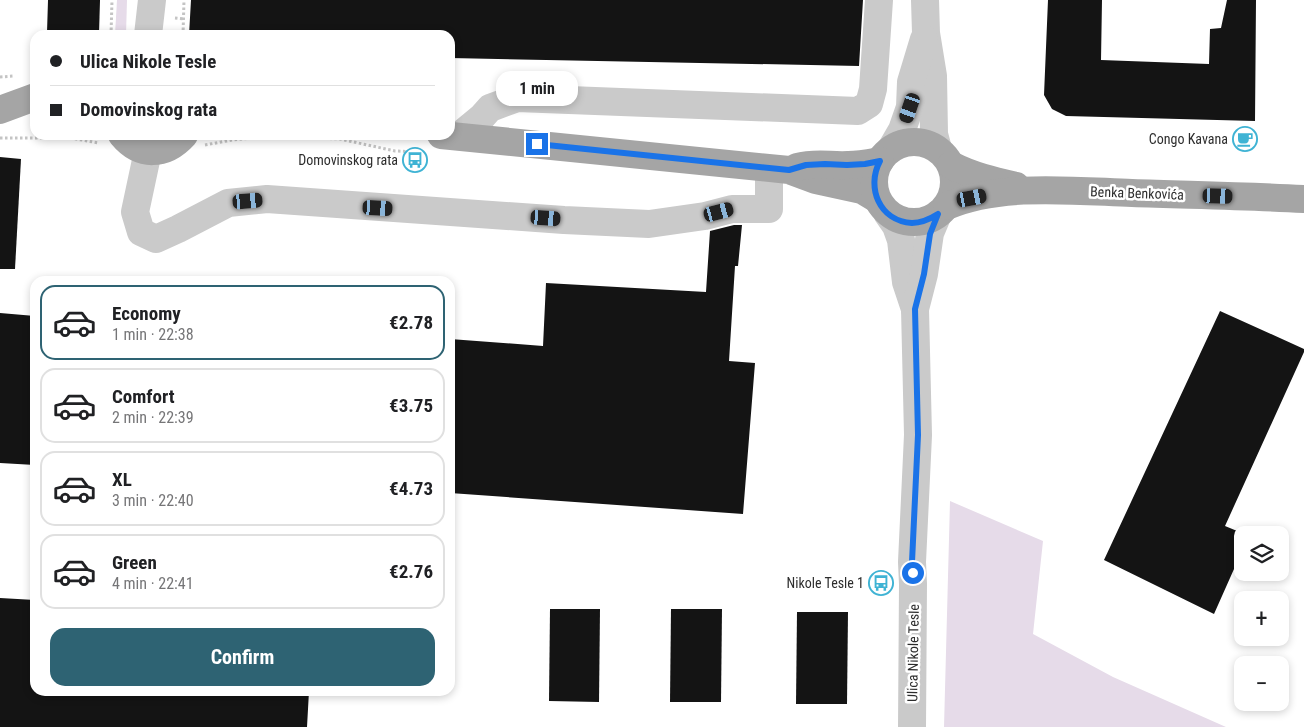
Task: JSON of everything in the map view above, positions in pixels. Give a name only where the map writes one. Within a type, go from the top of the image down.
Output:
[{"type":"main road","points":[[0,110],[30,99]]},
{"type":"main road","points":[[0,110],[30,116]]},
{"type":"main road","points":[[455,137],[779,169],[816,180],[862,190],[894,218],[912,223],[926,221],[942,210],[952,196],[954,189],[954,177],[945,157],[927,143],[914,141],[902,143],[885,155],[865,164],[806,165],[779,169]]},
{"type":"main road","points":[[118,140],[127,142],[137,148],[158,151],[168,148],[180,140]]},
{"type":"main road","points":[[882,206],[874,187],[874,174],[885,155]]},
{"type":"main road","name":"Benka Benkovića","points":[[945,157],[961,170],[1030,190]]},
{"type":"main road","name":"Benka Benkovića","points":[[942,210],[961,200],[1030,190],[1304,199]]},
{"type":"street","points":[[149,30],[152,0]]},
{"type":"street","points":[[166,30],[168,0]]},
{"type":"street","points":[[455,133],[482,117],[490,108],[517,98],[858,111],[869,104],[873,89],[879,0]]},
{"type":"street","points":[[925,0],[926,33],[933,76],[934,134],[945,157]]},
{"type":"street","points":[[885,155],[902,130],[910,108],[911,82],[926,33]]},
{"type":"street","points":[[148,151],[135,212],[141,232],[156,239],[228,202],[267,199],[564,220],[649,224],[706,216],[732,209],[769,209],[779,169]]},
{"type":"street","name":"Ulica Nikole Tesle","points":[[882,206],[896,226],[901,240],[906,282],[915,309]]},
{"type":"street","name":"Ulica Nikole Tesle","points":[[912,727],[912,562],[918,435],[915,309],[924,274],[930,234],[942,210]]},
{"type":"path","points":[[112,0],[112,30]]},
{"type":"path","points":[[183,30],[184,0]]},
{"type":"path","points":[[0,138],[30,137]]},
{"type":"shaded area","points":[[117,0],[127,0],[126,30],[115,30]]},
{"type":"shaded area","points":[[950,501],[1043,541],[1033,634],[1113,677],[1226,727],[944,727]]},
{"type":"building","points":[[48,0],[100,0],[99,30],[47,30]]},
{"type":"building","points":[[191,0],[863,0],[859,66],[455,58],[455,30],[189,30]]},
{"type":"building","points":[[1048,0],[1102,0],[1101,60],[1209,64],[1210,29],[1221,28],[1227,0],[1256,0],[1255,121],[1066,116],[1052,109],[1044,95]]},
{"type":"building","points":[[0,157],[21,159],[15,269],[0,269]]},
{"type":"building","points":[[742,225],[738,266],[735,266],[729,361],[755,363],[743,514],[455,493],[455,339],[543,346],[546,283],[706,292],[710,231]]},
{"type":"building","points":[[1220,311],[1304,349],[1225,526],[1234,530],[1234,569],[1214,614],[1104,560]]},
{"type":"building","points":[[0,313],[30,316],[30,465],[0,463]]},
{"type":"building","points":[[0,598],[30,600],[30,696],[309,696],[307,727],[0,727]]},
{"type":"building","points":[[550,609],[600,609],[599,702],[549,701]]},
{"type":"building","points":[[671,609],[722,609],[721,702],[670,702]]},
{"type":"building","points":[[797,612],[848,612],[847,704],[796,704]]},
{"type":"place","name":"Congo Kavana","points":[[1245,139]]},
{"type":"place","name":"Domovinskog rata","points":[[415,160]]},
{"type":"place","name":"Nikole Tesle 1","points":[[881,583]]},
{"type":"route","points":[[537,144],[789,170],[806,165],[847,165],[880,161],[874,174],[874,187],[877,199],[887,213],[894,218],[912,223],[926,221],[938,214],[930,234],[924,274],[915,309],[918,435],[913,573]]}]
